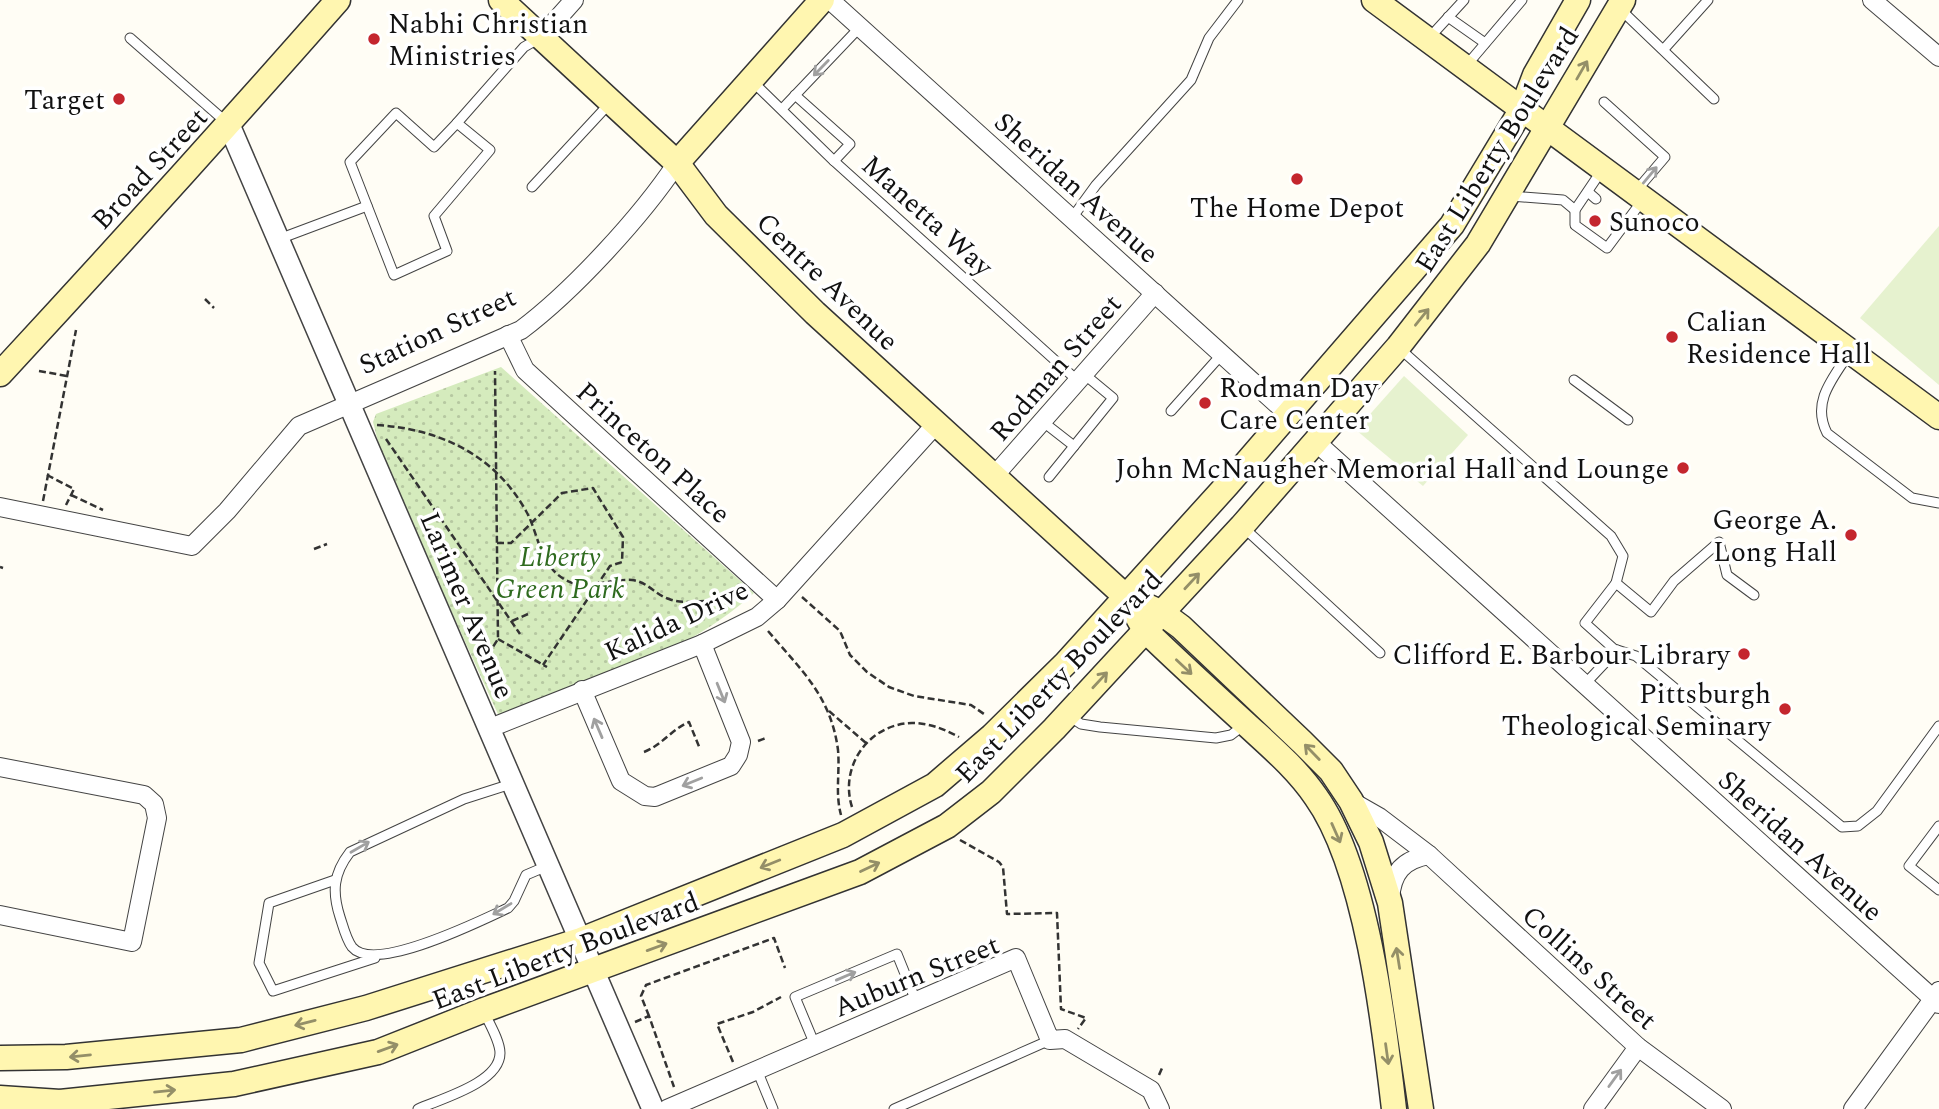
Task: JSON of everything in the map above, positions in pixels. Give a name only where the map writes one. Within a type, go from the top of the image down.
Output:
[{"type":"main road","name":"Broad Street","points":[[0,374],[229,125],[338,0]]},
{"type":"main road","name":"Centre Avenue","points":[[501,0],[677,163],[716,215],[815,313],[1153,622]]},
{"type":"main road","name":"Station Street","points":[[677,163],[821,0]]},
{"type":"main road","points":[[1374,0],[1939,417]]},
{"type":"main road","name":"East Liberty Boulevard","points":[[0,1058],[66,1057],[241,1040],[366,1008],[581,940],[843,835],[914,798],[960,765],[989,727],[1066,663],[1452,225],[1522,109],[1535,75],[1578,0]]},
{"type":"main road","name":"East Liberty Boulevard","points":[[0,1098],[61,1106],[133,1102],[234,1084],[378,1052],[484,1010],[860,872],[947,826],[991,792],[1017,767],[1242,526],[1317,443],[1457,275],[1621,3]]},
{"type":"main road","points":[[1153,622],[1245,723],[1291,766],[1317,797],[1336,830],[1350,869],[1362,917],[1387,1051],[1394,1109]]},
{"type":"main road","points":[[1153,622],[1181,627],[1331,771],[1351,801],[1371,842],[1390,903],[1421,1109]]},
{"type":"street","points":[[541,37],[574,0]]},
{"type":"street","name":"Sheridan Avenue","points":[[830,0],[1288,414]]},
{"type":"street","points":[[1872,0],[1939,57]]},
{"type":"street","name":"Larimer Avenue","points":[[229,125],[653,1109]]},
{"type":"street","name":"Station Street","points":[[0,507],[192,546],[227,511],[299,426],[521,330],[551,307],[659,191],[677,163]]},
{"type":"street","name":"Rodman Street","points":[[995,475],[1155,293]]},
{"type":"street","name":"Princeton Place","points":[[508,335],[525,370],[777,600]]},
{"type":"street","name":"Kalida Drive","points":[[490,728],[702,644],[757,617],[777,600],[937,423]]},
{"type":"street","name":"Sheridan Avenue","points":[[1317,443],[1584,685],[1937,998]]},
{"type":"street","points":[[582,690],[621,781],[645,796],[655,797],[731,766],[738,755],[741,742],[702,644]]},
{"type":"street","points":[[0,767],[144,796],[154,804],[157,818],[132,942],[0,915]]},
{"type":"street","name":"Collins Street","points":[[1351,801],[1380,817],[1429,855],[1638,1047],[1722,1109]]},
{"type":"street","points":[[1390,903],[1391,883],[1399,867],[1414,858],[1429,855]]},
{"type":"street","name":"Auburn Street","points":[[667,1109],[1016,958],[1050,1040]]},
{"type":"street","points":[[1853,1109],[1937,998]]},
{"type":"street","points":[[1050,1040],[1065,1039],[1152,1090],[1153,1107]]},
{"type":"street","points":[[1593,1109],[1638,1047]]},
{"type":"lane","points":[[1072,218],[1096,185],[1191,80],[1209,38],[1238,0]]},
{"type":"lane","points":[[1427,40],[1464,0]]},
{"type":"lane","points":[[1465,68],[1522,0]]},
{"type":"lane","points":[[1664,49],[1708,0]]},
{"type":"lane","points":[[1621,3],[1655,42],[1714,99]]},
{"type":"lane","points":[[1448,17],[1485,43]]},
{"type":"lane","points":[[782,108],[860,27]]},
{"type":"lane","points":[[457,123],[490,150],[434,216],[447,251],[394,275],[350,162],[396,113],[434,146],[524,47],[541,37]]},
{"type":"lane","points":[[130,38],[229,125]]},
{"type":"lane","name":"Manetta Way","points":[[751,80],[834,161],[1081,377],[1113,398],[1074,446]]},
{"type":"lane","points":[[795,95],[850,144],[834,161]]},
{"type":"lane","points":[[532,187],[610,102]]},
{"type":"lane","points":[[1603,169],[1588,192],[1574,225],[1607,248],[1627,222],[1639,196],[1665,157],[1604,102]]},
{"type":"lane","points":[[1588,192],[1596,199]]},
{"type":"lane","points":[[1506,195],[1563,200],[1582,206]]},
{"type":"lane","points":[[279,239],[367,206]]},
{"type":"lane","points":[[1617,215],[1627,222]]},
{"type":"lane","points":[[1609,225],[1619,231]]},
{"type":"lane","points":[[1398,347],[1611,536],[1623,556],[1616,583],[1585,623],[1617,650],[1636,656],[1842,827],[1858,826],[1877,811],[1939,726]]},
{"type":"lane","points":[[1850,352],[1825,388],[1820,419],[1826,433],[1912,498],[1939,503]]},
{"type":"lane","points":[[1171,411],[1222,354]]},
{"type":"lane","points":[[1574,380],[1628,420]]},
{"type":"lane","points":[[1042,421],[1074,446],[1049,477]]},
{"type":"lane","points":[[1242,526],[1380,653]]},
{"type":"lane","points":[[1616,583],[1651,612],[1674,581],[1719,542],[1727,575],[1754,595]]},
{"type":"lane","points":[[1584,685],[1617,650]]},
{"type":"lane","points":[[1067,715],[1081,724],[1100,727],[1216,738],[1231,735],[1245,723]]},
{"type":"lane","points":[[514,783],[464,799],[350,852],[339,865],[334,898],[352,948],[368,956],[393,955],[508,908],[526,875],[549,865]]},
{"type":"lane","points":[[1939,826],[1909,866],[1939,890]]},
{"type":"lane","points":[[335,880],[270,903],[260,963],[272,991],[380,956]]},
{"type":"lane","points":[[815,1045],[795,997],[897,954],[916,1001]]},
{"type":"lane","points":[[418,1109],[484,1080],[494,1069],[500,1053],[484,1010]]},
{"type":"lane","points":[[894,1109],[1050,1040]]},
{"type":"lane","points":[[757,1070],[773,1109]]},
{"type":"path","points":[[205,299],[214,308]]},
{"type":"path","points":[[43,500],[76,330]]},
{"type":"path","points":[[39,371],[67,376]]},
{"type":"path","points":[[481,666],[498,639],[495,371]]},
{"type":"path","points":[[520,634],[376,425],[438,435],[480,457],[509,485],[532,524],[547,562],[556,573],[580,586],[628,580],[645,583],[666,598],[677,601],[708,598],[726,601]]},
{"type":"path","points":[[47,475],[74,489],[68,502]]},
{"type":"path","points":[[497,543],[512,543],[562,493],[593,488],[623,537],[622,562],[610,566],[545,666],[498,639]]},
{"type":"path","points":[[71,495],[112,514]]},
{"type":"path","points":[[314,549],[327,544]]},
{"type":"path","points":[[802,597],[840,631],[850,655],[867,672],[889,687],[914,696],[971,705],[989,727]]},
{"type":"path","points":[[512,621],[528,614]]},
{"type":"path","points":[[768,631],[814,684],[829,711],[838,752],[836,792],[841,818]]},
{"type":"path","points":[[829,711],[866,743]]},
{"type":"path","points":[[644,752],[656,747],[673,729],[689,722],[700,749]]},
{"type":"path","points":[[854,814],[848,794],[851,768],[866,743],[880,732],[898,724],[914,723],[944,729],[959,737]]},
{"type":"path","points":[[752,743],[766,738]]},
{"type":"path","points":[[952,835],[999,862],[1007,914],[1058,913],[1061,1009],[1086,1018],[1076,1031]]},
{"type":"path","points":[[674,1087],[641,996],[646,985],[774,938],[785,968]]},
{"type":"path","points":[[733,1062],[718,1024],[753,1012],[781,996]]},
{"type":"path","points":[[635,1022],[649,1017]]},
{"type":"path","points":[[1157,1079],[1163,1066]]},
{"type":"green space","points":[[1939,226],[1939,385],[1860,318]]},
{"type":"green space","name":"Liberty Green Park","points":[[501,367],[754,593],[728,615],[667,651],[502,723],[383,461],[373,422],[376,414]]},
{"type":"green space","points":[[1404,376],[1468,435],[1423,486],[1356,430]]},
{"type":"place","name":"Nabhi Christian Ministries","points":[[374,39]]},
{"type":"place","name":"Target","points":[[119,99]]},
{"type":"place","name":"The Home Depot","points":[[1297,179]]},
{"type":"place","name":"Sunoco","points":[[1595,221]]},
{"type":"place","name":"Calian Residence Hall","points":[[1672,337]]},
{"type":"place","name":"Rodman Day Care Center","points":[[1205,403]]},
{"type":"place","name":"John McNaugher Memorial Hall and Lounge","points":[[1683,468]]},
{"type":"place","name":"George A. Long Hall","points":[[1851,535]]},
{"type":"place","name":"Clifford E. Barbour Library","points":[[1744,654]]},
{"type":"place","name":"Pittsburgh Theological Seminary","points":[[1785,709]]}]
